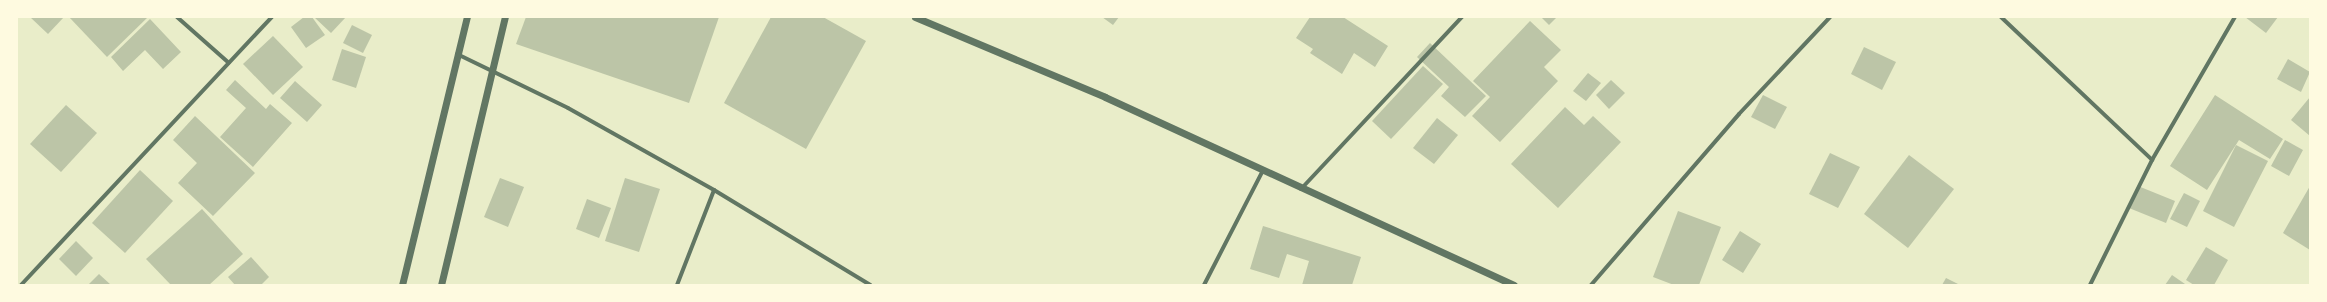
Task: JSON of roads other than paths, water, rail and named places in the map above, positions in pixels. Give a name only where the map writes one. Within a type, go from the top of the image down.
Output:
[{"type":"street","points":[[177,17],[229,63]]},
{"type":"street","points":[[21,285],[272,17]]},
{"type":"street","points":[[402,285],[467,17]]},
{"type":"street","points":[[441,285],[505,17]]},
{"type":"street","points":[[915,17],[1105,97],[1262,172],[1514,285]]},
{"type":"street","points":[[1301,189],[1462,17]]},
{"type":"street","points":[[1591,285],[1739,114],[1830,17]]},
{"type":"street","points":[[2001,17],[2152,160]]},
{"type":"street","points":[[2090,285],[2152,160],[2235,17]]},
{"type":"street","points":[[457,54],[568,108],[714,190],[870,285]]},
{"type":"street","points":[[1204,285],[1262,172]]},
{"type":"street","points":[[677,285],[714,190]]}]
